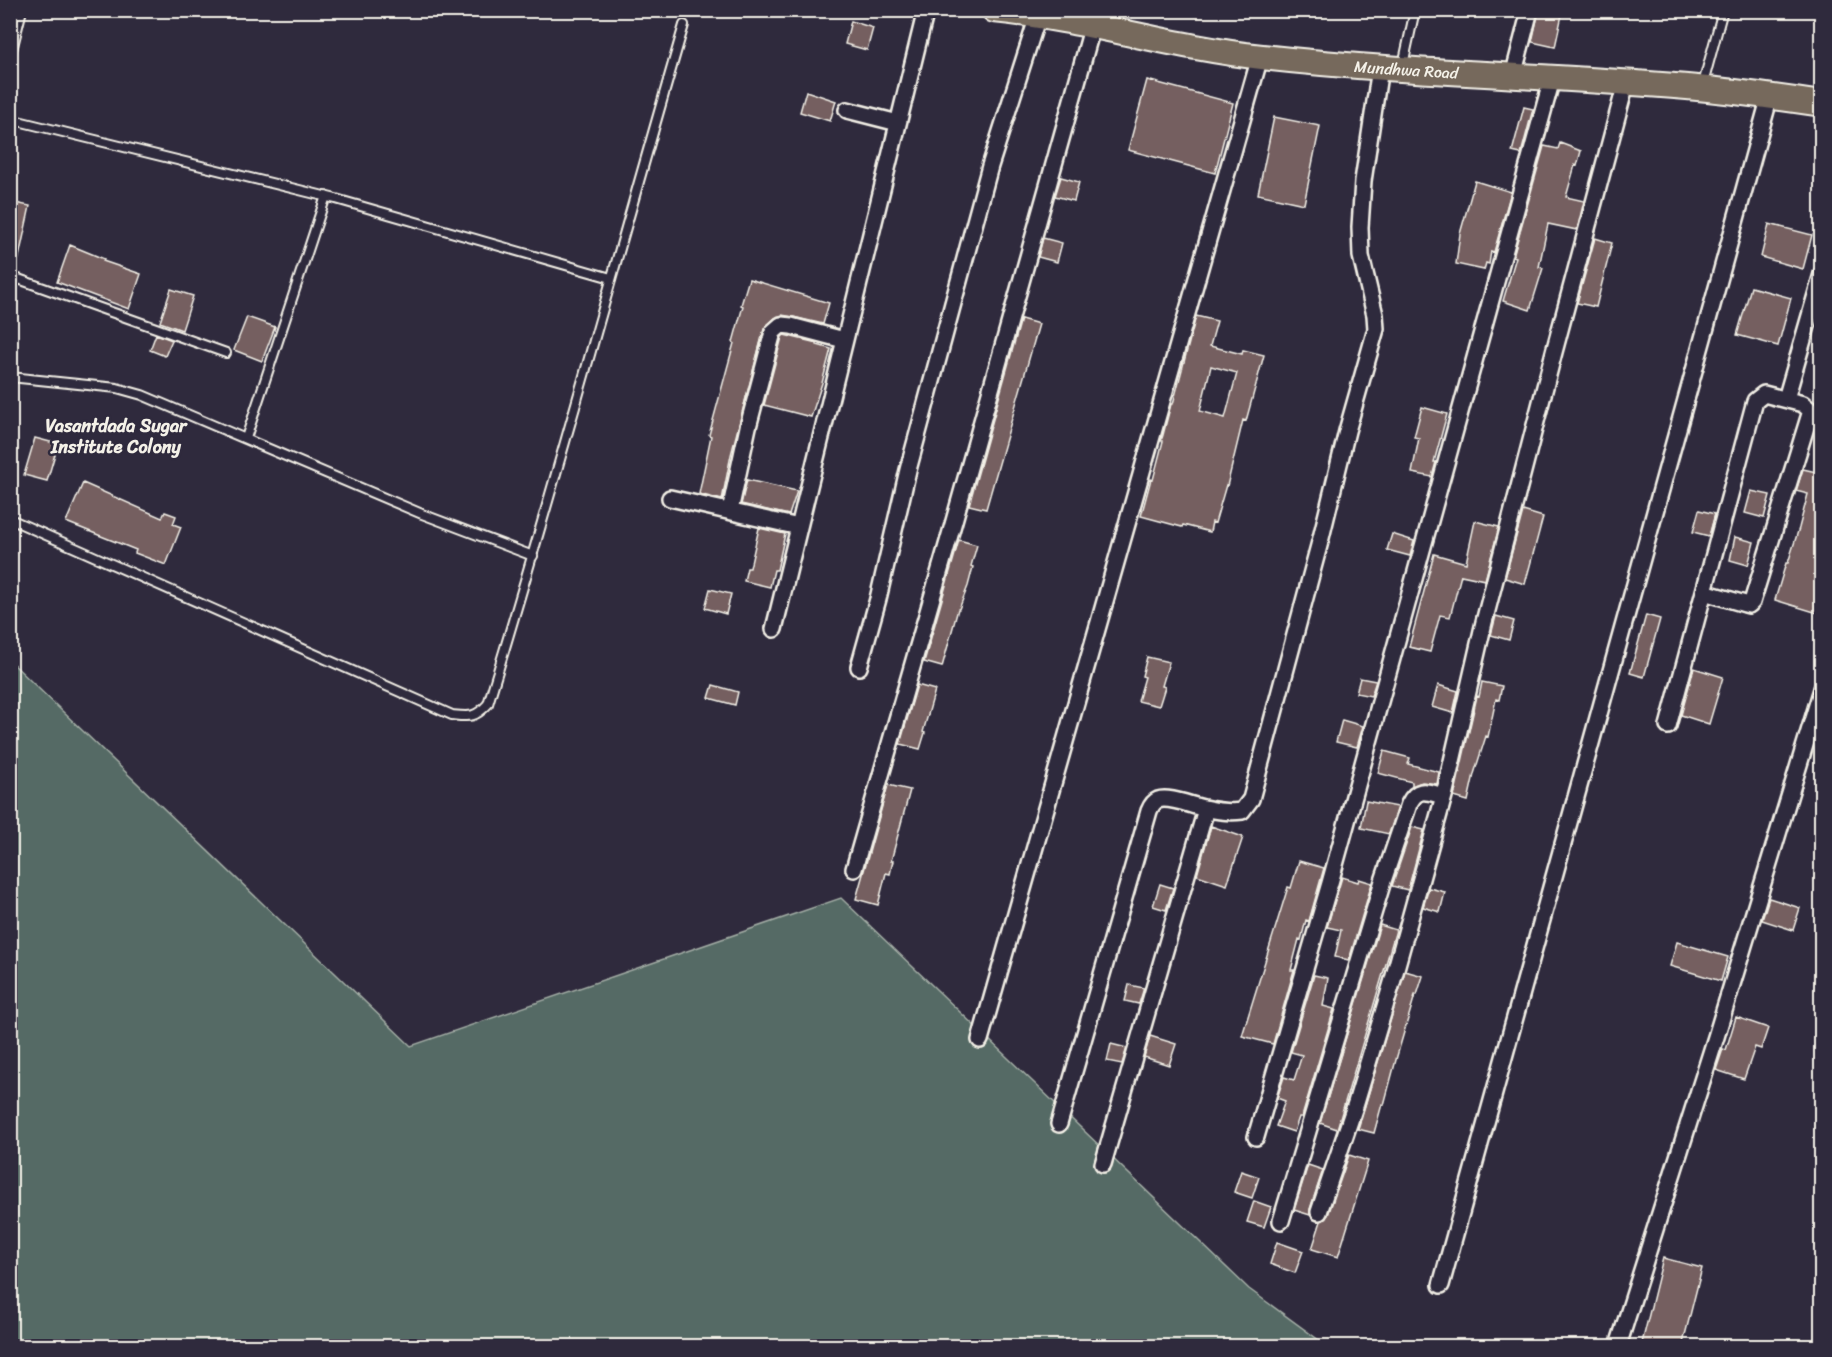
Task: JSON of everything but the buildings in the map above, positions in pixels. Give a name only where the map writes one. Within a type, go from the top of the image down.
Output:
[{"type":"main road","name":"Mundhwa Road","points":[[994,10],[1093,25],[1165,41],[1260,57],[1391,69],[1701,89],[1821,104]]},
{"type":"street","points":[[774,628],[926,10]]},
{"type":"street","points":[[1513,76],[1530,10]]},
{"type":"street","points":[[859,667],[878,599],[908,470],[990,166],[1038,16]]},
{"type":"street","points":[[854,869],[1093,25]]},
{"type":"street","points":[[980,1040],[1260,57]]},
{"type":"street","points":[[1059,1124],[1152,803],[1168,799],[1206,809],[1232,812],[1242,811],[1251,799],[1321,538],[1347,430],[1376,329],[1360,256],[1360,227],[1363,181],[1391,69]]},
{"type":"street","points":[[1256,1137],[1330,883],[1552,79]]},
{"type":"street","points":[[1319,1212],[1359,1092],[1444,796],[1486,611],[1626,83]]},
{"type":"street","points":[[1441,1285],[1770,96]]},
{"type":"street","points":[[847,110],[898,123]]},
{"type":"street","points":[[1786,399],[1821,274]]},
{"type":"street","points":[[730,511],[748,427],[773,332],[781,325],[791,326],[844,340]]},
{"type":"street","points":[[1668,726],[1755,401],[1764,394],[1807,407],[1810,414],[1754,598],[1749,605],[1704,592]]},
{"type":"street","points":[[670,498],[799,527]]},
{"type":"street","points":[[1618,1347],[1726,1004],[1821,689]]},
{"type":"street","points":[[1281,1221],[1403,818],[1413,796],[1419,792],[1444,796]]},
{"type":"street","points":[[1103,1164],[1206,809]]},
{"type":"lane","points":[[10,58],[22,10]]},
{"type":"lane","points":[[1391,69],[1415,10]]},
{"type":"lane","points":[[1701,89],[1723,10]]},
{"type":"lane","points":[[10,519],[452,715],[470,717],[479,714],[488,704],[533,556],[684,25]]},
{"type":"lane","points":[[10,118],[326,196],[611,278]]},
{"type":"lane","points":[[246,438],[326,196]]},
{"type":"lane","points":[[10,276],[226,353]]},
{"type":"lane","points":[[10,376],[117,388],[142,395],[422,514],[533,556]]},
{"type":"green space","points":[[10,661],[411,1046],[841,898],[1249,1289],[1327,1346],[11,1346]]},
{"type":"district","name":"Vasantdada Sugar Institute Colony","points":[[116,436]]}]
